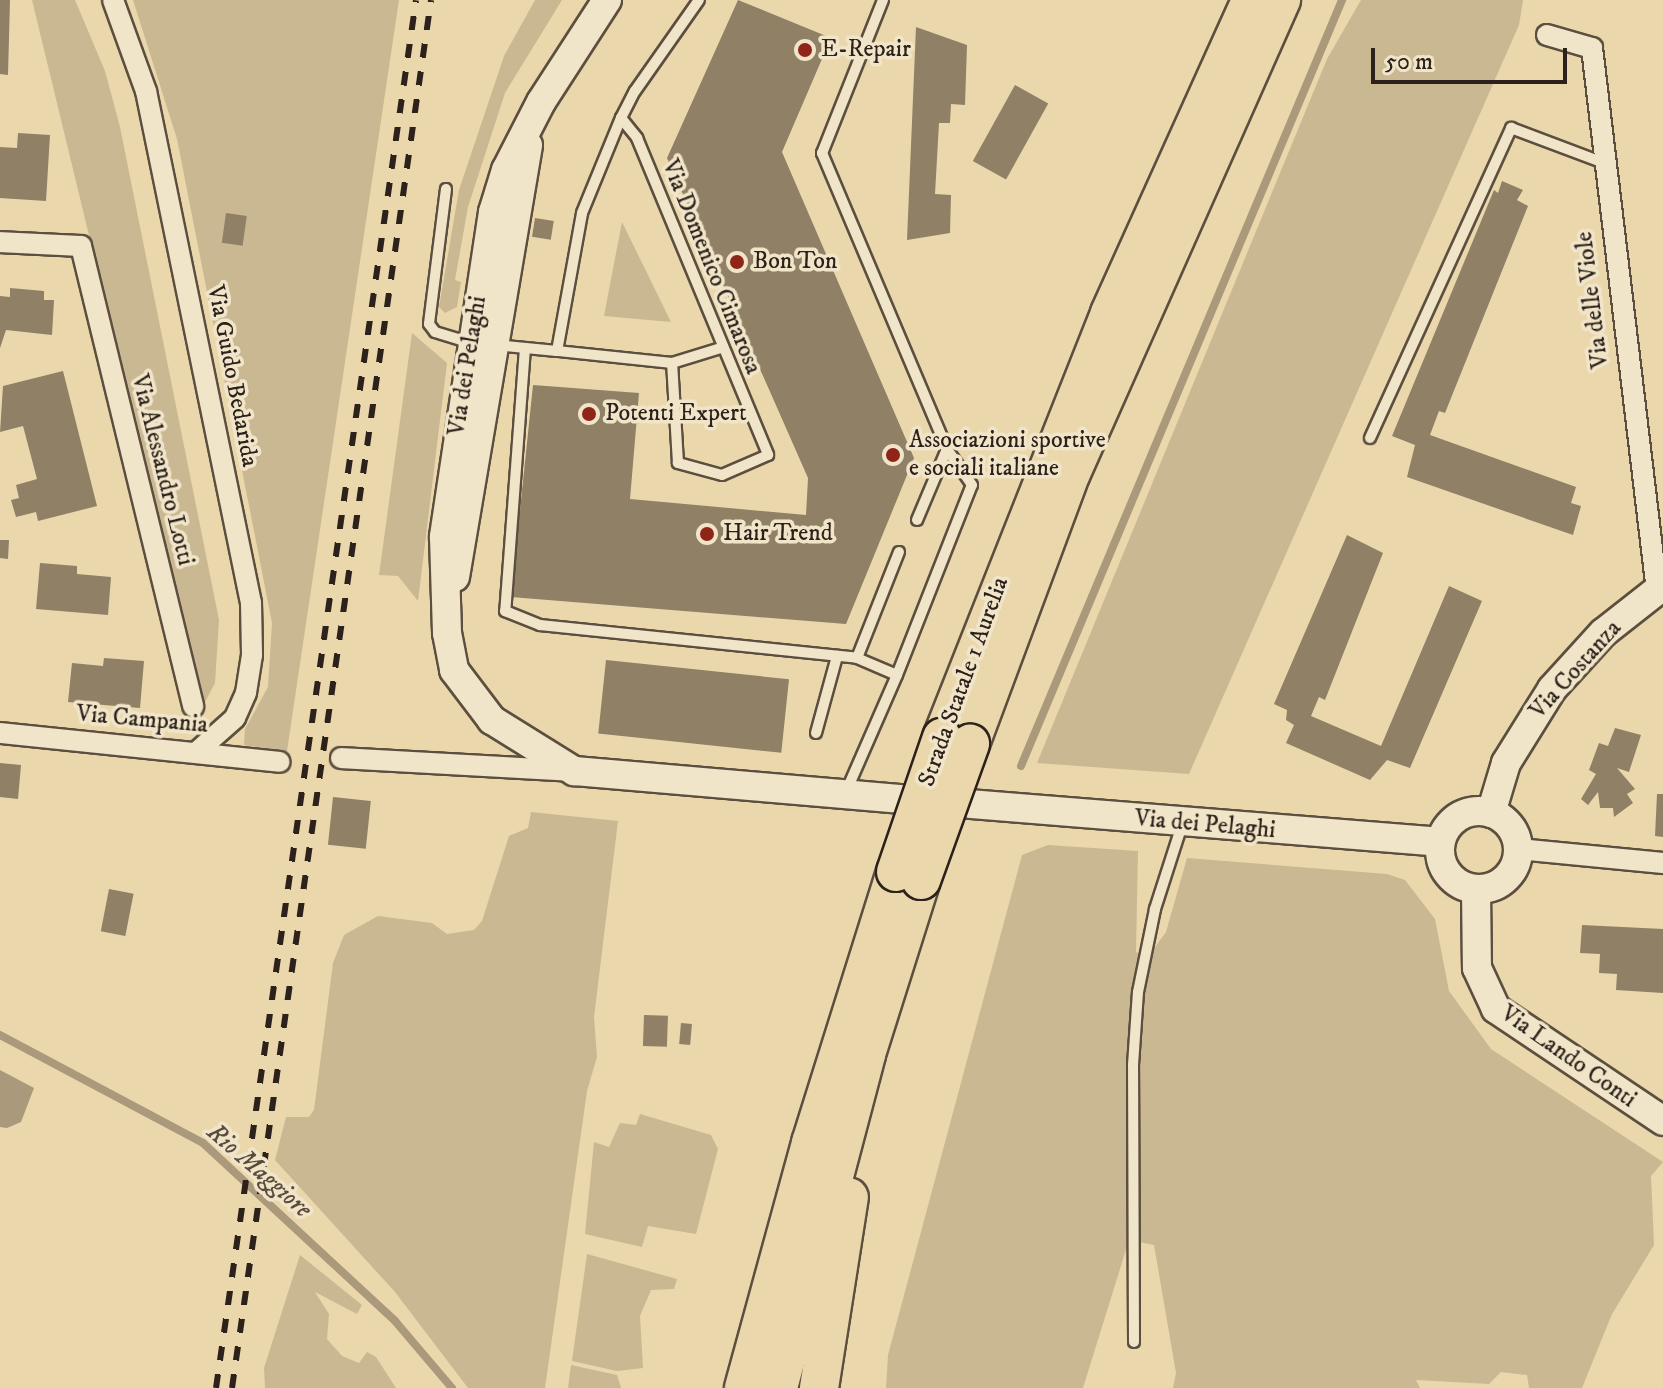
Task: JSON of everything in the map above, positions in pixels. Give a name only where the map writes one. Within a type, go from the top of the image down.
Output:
[{"type":"highway","name":"Strada Statale 1 Aurelia","points":[[744,1388],[773,1276],[909,876],[1110,313],[1251,0]]},
{"type":"highway","name":"Strada Statale 1 Aurelia","points":[[956,741],[1281,0]]},
{"type":"highway","name":"Strada Statale 1 Aurelia","points":[[778,1388],[866,1054],[909,876]]},
{"type":"highway","points":[[819,1388],[834,1276],[863,1127],[866,1054]]},
{"type":"highway","points":[[726,1388],[773,1276]]},
{"type":"street","name":"Via Guido Bedarida","points":[[113,0],[146,91],[251,603],[246,693],[235,718],[199,750]]},
{"type":"street","name":"Via dei Pelaghi","points":[[574,771],[510,734],[470,697],[449,653],[444,537],[483,344],[500,186],[559,69],[607,0]]},
{"type":"street","name":"Via delle Viole","points":[[1547,35],[1592,48],[1604,163],[1660,588]]},
{"type":"street","name":"Via Alessandro Lotti","points":[[0,242],[81,246],[193,707]]},
{"type":"street","name":"Via Costanza","points":[[1491,813],[1506,763],[1552,689],[1603,633],[1660,588]]},
{"type":"street","name":"Via Campania","points":[[0,733],[199,750],[279,762]]},
{"type":"street","name":"Via dei Pelaghi","points":[[341,758],[574,771],[903,799]]},
{"type":"street","name":"Via dei Pelaghi","points":[[970,804],[1440,842]]},
{"type":"street","points":[[1491,813],[1510,826],[1518,849],[1506,879],[1476,890],[1445,872],[1440,842],[1445,829],[1462,814],[1491,813]]},
{"type":"street","points":[[1518,849],[1663,863]]},
{"type":"street","name":"Via Lando Conti","points":[[1476,890],[1477,968],[1496,1009],[1663,1121]]},
{"type":"lane","points":[[557,351],[582,213],[621,118],[699,0]]},
{"type":"lane","points":[[845,794],[897,675],[972,485],[947,449],[822,153],[883,0]]},
{"type":"lane","name":"Via Domenico Cimarosa","points":[[621,118],[637,138],[721,348],[768,455],[722,475],[678,463],[672,363]]},
{"type":"lane","points":[[1370,438],[1511,128],[1604,163]]},
{"type":"lane","points":[[446,189],[429,324],[435,332],[483,344],[672,363],[721,348]]},
{"type":"lane","points":[[525,348],[505,611],[540,625],[857,658],[897,675]]},
{"type":"lane","points":[[917,520],[947,449]]},
{"type":"lane","points":[[857,658],[899,552]]},
{"type":"lane","points":[[816,733],[837,656]]},
{"type":"lane","points":[[1134,1342],[1133,1065],[1138,992],[1155,909],[1183,823]]},
{"type":"shaded area","points":[[32,0],[75,0],[105,71],[120,127],[219,620],[215,683],[203,706]]},
{"type":"shaded area","points":[[133,0],[399,0],[287,751],[244,745],[245,729],[268,687],[272,623],[177,139]]},
{"type":"shaded area","points":[[535,0],[562,0],[505,93],[468,207],[455,280],[461,282],[457,307],[445,313],[439,307],[459,190],[504,56]]},
{"type":"shaded area","points":[[1361,0],[1523,0],[1519,25],[1189,774],[1037,763],[1327,59]]},
{"type":"shaded area","points":[[622,222],[671,322],[604,316]]},
{"type":"shaded area","points":[[412,333],[447,363],[418,601],[398,576],[379,575]]},
{"type":"shaded area","points":[[531,812],[618,821],[594,1017],[597,1057],[587,1091],[545,1388],[468,1388],[395,1292],[275,1160],[286,1117],[309,1117],[314,1110],[333,963],[344,935],[378,916],[432,923],[447,934],[474,930],[482,921],[509,836],[528,828]]},
{"type":"shaded area","points":[[1048,845],[1138,851],[1136,952],[1141,955],[1150,954],[1166,932],[1187,858],[1387,874],[1405,880],[1435,919],[1449,991],[1491,1049],[1663,1162],[1651,1176],[1654,1245],[1612,1314],[1582,1388],[1529,1388],[1527,1375],[1501,1372],[1489,1384],[1416,1380],[1420,1388],[1173,1388],[1176,1373],[1154,1245],[1129,1240],[1083,1388],[886,1388],[888,1355],[1022,855]]},
{"type":"shaded area","points":[[0,1070],[34,1088],[21,1122],[7,1128],[0,1127]]},
{"type":"shaded area","points":[[640,1114],[711,1135],[718,1149],[696,1234],[648,1226],[642,1247],[585,1234],[594,1142],[609,1147],[620,1123],[636,1125]]},
{"type":"shaded area","points":[[587,1254],[677,1279],[674,1289],[651,1290],[640,1316],[643,1368],[617,1371],[572,1361]]},
{"type":"shaded area","points":[[300,1255],[362,1305],[357,1314],[315,1292],[329,1314],[327,1339],[342,1356],[359,1363],[367,1352],[376,1357],[396,1388],[265,1388],[264,1368]]},
{"type":"shaded area","points":[[571,1365],[617,1375],[621,1388],[568,1388]]},
{"type":"building","points":[[0,0],[10,0],[8,75],[0,74]]},
{"type":"building","points":[[738,0],[831,38],[782,152],[914,458],[846,624],[511,597],[533,385],[639,393],[630,499],[806,515],[808,478],[667,158]]},
{"type":"building","points":[[916,27],[967,45],[965,105],[951,104],[950,123],[939,123],[935,194],[951,195],[950,233],[907,240]]},
{"type":"building","points":[[1015,85],[1048,103],[1006,180],[973,161]]},
{"type":"building","points":[[18,133],[50,135],[46,201],[0,198],[0,147],[17,148]]},
{"type":"building","points":[[1502,181],[1523,190],[1517,200],[1528,206],[1445,413],[1439,411],[1430,435],[1576,487],[1571,503],[1581,506],[1573,535],[1407,477],[1415,445],[1392,436],[1494,190],[1498,193]]},
{"type":"building","points":[[226,213],[247,216],[243,246],[222,243]]},
{"type":"building","points":[[535,218],[554,221],[551,240],[532,237]]},
{"type":"building","points":[[10,288],[44,291],[44,300],[54,300],[52,335],[6,330],[0,348],[0,296],[10,297]]},
{"type":"building","points":[[63,371],[97,506],[38,521],[36,512],[16,517],[11,500],[19,498],[16,485],[37,479],[23,426],[0,432],[3,386]]},
{"type":"building","points":[[1347,535],[1383,553],[1325,700],[1319,697],[1311,716],[1381,746],[1449,586],[1482,601],[1410,768],[1387,760],[1370,780],[1286,743],[1294,725],[1286,720],[1287,710],[1274,704]]},
{"type":"building","points":[[0,540],[9,540],[8,559],[0,558]]},
{"type":"building","points":[[40,563],[77,566],[77,574],[111,577],[108,615],[36,609]]},
{"type":"building","points":[[104,658],[144,661],[140,708],[68,702],[72,663],[103,666]]},
{"type":"building","points":[[606,660],[789,679],[781,753],[598,734]]},
{"type":"building","points":[[1615,728],[1641,735],[1629,772],[1617,768],[1635,789],[1627,794],[1633,803],[1614,817],[1613,808],[1600,808],[1598,792],[1588,805],[1581,799],[1596,774],[1589,770],[1599,743],[1608,746]]},
{"type":"building","points":[[0,763],[21,765],[18,799],[0,797]]},
{"type":"building","points":[[1657,794],[1663,794],[1663,837],[1655,836]]},
{"type":"building","points":[[333,797],[371,801],[366,849],[328,845]]},
{"type":"building","points":[[109,889],[134,894],[125,936],[101,931]]},
{"type":"building","points":[[1582,925],[1663,929],[1663,993],[1616,990],[1617,974],[1599,973],[1600,954],[1580,953]]},
{"type":"building","points":[[644,1015],[668,1016],[667,1047],[643,1046]]},
{"type":"building","points":[[681,1023],[692,1024],[690,1045],[679,1044]]},
{"type":"waterway","points":[[1021,766],[1342,0]]},
{"type":"waterway","name":"Rio Maggiore","points":[[0,1035],[203,1143],[395,1321],[452,1388]]},
{"type":"railway","points":[[216,1388],[416,0]]},
{"type":"railway","points":[[232,1388],[431,0]]},
{"type":"place","name":"E-Repair","points":[[805,50]]},
{"type":"place","name":"Bon Ton","points":[[737,262]]},
{"type":"place","name":"Potenti Expert","points":[[589,414]]},
{"type":"place","name":"Associazioni sportive e sociali italiane","points":[[893,455]]},
{"type":"place","name":"Hair Trend","points":[[707,534]]}]
